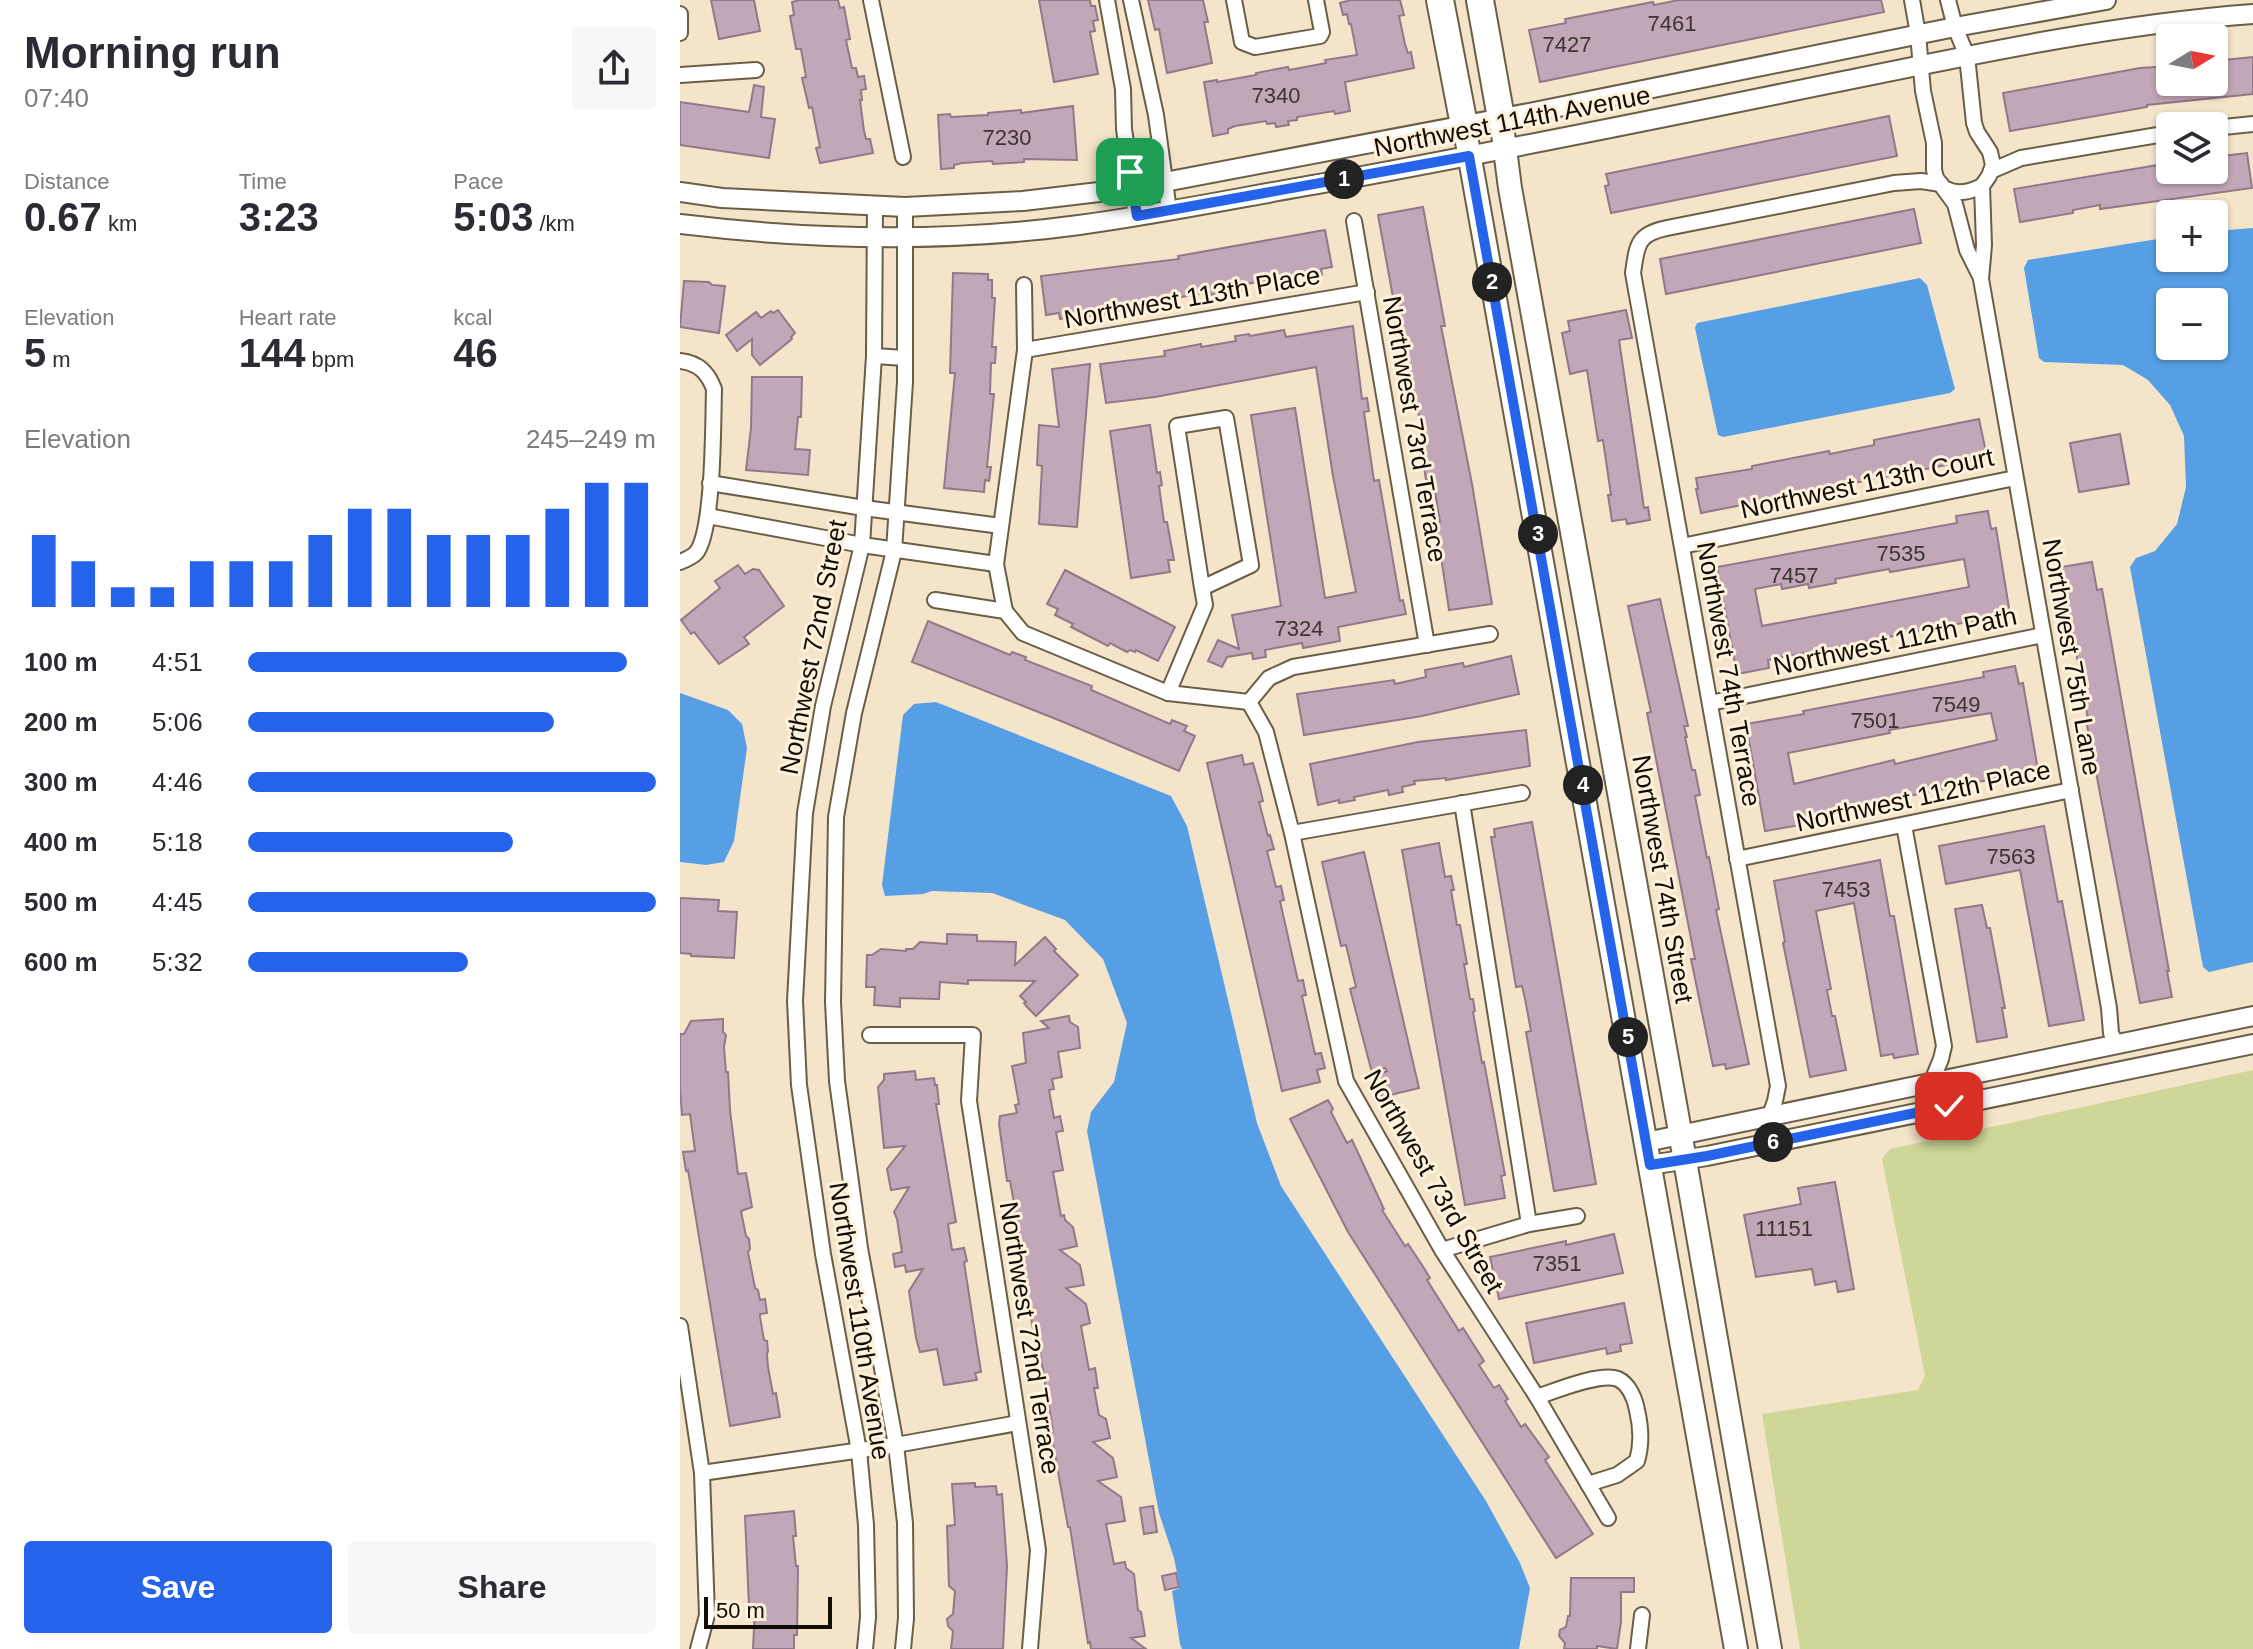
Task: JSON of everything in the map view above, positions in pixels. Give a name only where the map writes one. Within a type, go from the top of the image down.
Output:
[{"type":"highway","points":[[1440,0],[1464,125]]},
{"type":"highway","points":[[1480,0],[1501,118]]},
{"type":"main road","name":"Northwest 74th Street","points":[[1501,118],[1510,188],[1770,1649]]},
{"type":"main road","points":[[1464,125],[1736,1649]]},
{"type":"street","points":[[871,0],[903,157]]},
{"type":"street","points":[[1107,0],[1123,89],[1124,129],[1137,216]]},
{"type":"street","points":[[1131,0],[1156,115],[1169,211]]},
{"type":"street","points":[[1234,0],[1242,42],[1255,47],[1320,36],[1322,32],[1316,0]]},
{"type":"street","name":"Northwest 75th Lane","points":[[1912,0],[1923,91],[1934,143],[1934,170],[1955,204],[1967,250],[1981,279]]},
{"type":"street","points":[[1943,186],[1951,192],[1967,192],[1982,186],[1993,165],[1990,152],[1974,123],[1967,56],[1948,0]]},
{"type":"street","name":"Northwest 114th Avenue","points":[[680,192],[722,198],[905,207],[1023,201],[1133,188],[1501,118],[2062,3],[2106,0]]},
{"type":"street","points":[[680,14],[680,33]]},
{"type":"street","name":"Northwest 114th Avenue","points":[[680,224],[747,231],[875,237],[1027,231],[1169,211],[1469,156],[2061,38],[2253,14]]},
{"type":"street","points":[[680,75],[756,70]]},
{"type":"street","points":[[2228,127],[2253,124]]},
{"type":"street","points":[[1991,171],[2021,158],[2156,135]]},
{"type":"street","name":"Northwest 74th Terrace","points":[[1769,1118],[1777,1083],[1633,273],[1636,251],[1641,239],[1658,230],[1894,183],[1921,181],[1943,186]]},
{"type":"street","name":"Northwest 75th Lane","points":[[1982,186],[1984,245],[1981,279],[2111,1033],[2116,1044]]},
{"type":"street","name":"Northwest 72nd Street","points":[[795,1001],[805,813],[823,706],[862,545],[874,356],[875,206]]},
{"type":"street","name":"Northwest 72nd Street","points":[[833,1002],[836,817],[854,713],[894,551],[905,358],[905,207]]},
{"type":"street","name":"Northwest 73rd Terrace","points":[[1354,221],[1427,645]]},
{"type":"street","points":[[1024,285],[1025,350],[996,564],[1005,611],[1023,633],[1168,693],[1249,702],[1269,678],[1293,667],[1490,634]]},
{"type":"street","name":"Northwest 113th Place","points":[[1025,350],[1367,292]]},
{"type":"street","points":[[874,356],[905,358]]},
{"type":"street","points":[[680,361],[689,362],[708,373],[714,389],[708,516],[695,555],[680,562]]},
{"type":"street","points":[[1168,693],[1205,605],[1202,588],[1177,426],[1226,418],[1251,565],[1202,588]]},
{"type":"street","name":"Northwest 113th Court","points":[[1682,546],[2015,478]]},
{"type":"street","points":[[710,483],[1001,526]]},
{"type":"street","points":[[708,516],[894,551],[996,564]]},
{"type":"street","points":[[935,600],[1005,611]]},
{"type":"street","name":"Northwest 112th Path","points":[[1710,703],[2043,635]]},
{"type":"street","name":"Northwest 73rd Street","points":[[1249,702],[1266,732],[1292,833],[1346,1081],[1442,1250],[1537,1397],[1608,1518]]},
{"type":"street","name":"Northwest 112th Place","points":[[1737,859],[2071,790]]},
{"type":"street","points":[[1292,833],[1522,793]]},
{"type":"street","points":[[1462,803],[1529,1224]]},
{"type":"street","points":[[1904,825],[1944,1046],[1932,1081]]},
{"type":"street","name":"Northwest 110th Avenue","points":[[795,1001],[799,1085],[820,1238],[859,1451],[866,1525],[868,1617],[865,1649]]},
{"type":"street","name":"Northwest 110th Avenue","points":[[833,1002],[837,1081],[858,1233],[896,1445],[905,1523],[906,1618],[903,1649]]},
{"type":"street","points":[[1648,1154],[1681,1136],[2253,1016]]},
{"type":"street","name":"Northwest 72nd Terrace","points":[[870,1035],[973,1035],[969,1101],[1038,1550],[1030,1649]]},
{"type":"street","points":[[2116,1044],[2128,1059],[2142,1067]]},
{"type":"street","points":[[1648,1154],[1685,1159],[2253,1044]]},
{"type":"street","points":[[1442,1250],[1529,1224],[1577,1216]]},
{"type":"street","points":[[680,1326],[702,1473],[707,1615],[698,1649]]},
{"type":"street","points":[[1537,1397],[1568,1386],[1607,1378],[1618,1379],[1631,1392],[1640,1423],[1637,1461],[1617,1475],[1588,1484]]},
{"type":"street","points":[[702,1473],[859,1451],[1018,1423]]},
{"type":"street","points":[[1638,1649],[1642,1615]]},
{"type":"green space","points":[[2253,1070],[2253,1649],[1800,1649],[1762,1414],[1918,1390],[1925,1376],[1882,1159],[1890,1149]]},
{"type":"water","points":[[2253,228],[2253,962],[2209,972],[2203,967],[2130,567],[2136,558],[2155,551],[2177,524],[2186,487],[2184,436],[2170,405],[2148,380],[2123,365],[2044,362],[2039,358],[2024,268],[2028,260],[2156,239],[2156,272],[2228,272],[2228,230]]},
{"type":"water","points":[[1920,278],[1927,285],[1955,389],[1950,393],[1723,437],[1718,435],[1695,328],[1697,323]]},
{"type":"water","points":[[680,693],[728,710],[742,724],[747,748],[734,841],[724,862],[706,865],[680,862]]},
{"type":"water","points":[[936,702],[1171,796],[1187,826],[1257,1123],[1281,1186],[1486,1501],[1520,1563],[1530,1588],[1519,1649],[1182,1649],[1172,1591],[1180,1588],[1159,1513],[1087,1131],[1091,1112],[1114,1082],[1127,1023],[1103,959],[1065,920],[992,893],[932,891],[885,896],[882,885],[903,715],[914,704]]},
{"type":"building","points":[[711,0],[754,0],[760,31],[719,39]]},
{"type":"building","points":[[838,0],[840,8],[844,7],[852,68],[856,68],[858,77],[864,76],[866,89],[861,90],[860,100],[864,131],[866,139],[870,139],[873,153],[820,163],[812,107],[809,108],[802,78],[806,77],[801,49],[796,49],[790,16],[794,15],[792,2]]},
{"type":"building","points":[[1039,0],[1090,0],[1091,6],[1095,6],[1098,20],[1093,21],[1095,31],[1090,32],[1098,74],[1054,82]]},
{"type":"building","points":[[1148,0],[1203,0],[1212,63],[1167,73],[1159,29],[1155,30]]},
{"type":"building","points":[[1351,0],[1400,0],[1404,15],[1399,16],[1414,68],[1345,82],[1350,111],[1297,117],[1297,120],[1288,121],[1289,125],[1276,127],[1275,123],[1267,124],[1266,121],[1235,126],[1228,129],[1228,133],[1213,136],[1204,82],[1288,67],[1289,70],[1357,55],[1351,24],[1347,14],[1343,15],[1340,3]]},
{"type":"building","points":[[1679,0],[1881,0],[1884,12],[1540,82],[1529,30],[1566,23],[1565,19]]},
{"type":"building","points":[[2253,57],[2253,94],[2147,105],[2010,131],[2003,93],[2156,67],[2156,96],[2228,96],[2228,60]]},
{"type":"building","points":[[754,85],[764,87],[761,117],[775,119],[769,158],[680,145],[680,102],[749,112]]},
{"type":"building","points":[[1073,106],[1077,160],[1024,159],[1024,162],[993,164],[992,161],[962,163],[954,165],[954,168],[941,169],[938,115],[988,115],[1021,110],[1021,113]]},
{"type":"building","points":[[1889,116],[1897,156],[1611,213],[1605,186],[1609,185],[1606,174]]},
{"type":"building","points":[[2247,153],[2252,188],[2100,209],[2100,205],[2020,222],[2014,189],[2156,165],[2156,184],[2228,184],[2228,155]]},
{"type":"building","points":[[1423,207],[1445,326],[1441,326],[1492,604],[1449,610],[1436,523],[1440,522],[1435,492],[1432,485],[1427,486],[1420,442],[1424,441],[1417,406],[1413,407],[1378,215]]},
{"type":"building","points":[[1914,209],[1921,243],[1666,294],[1660,259]]},
{"type":"building","points":[[1325,230],[1332,267],[1321,269],[1322,275],[1308,277],[1308,273],[1246,284],[1247,289],[1169,299],[1169,304],[1117,313],[1060,319],[1059,313],[1046,315],[1041,276],[1179,259],[1178,256]]},
{"type":"building","points":[[953,273],[988,274],[988,280],[992,280],[992,298],[995,298],[992,347],[996,347],[995,363],[991,363],[990,394],[994,394],[987,467],[991,467],[984,492],[944,488],[955,373],[950,373]]},
{"type":"building","points":[[684,281],[725,286],[719,333],[680,327]]},
{"type":"building","points":[[778,310],[795,333],[792,339],[760,365],[752,355],[752,339],[737,351],[726,335],[756,312],[761,318]]},
{"type":"building","points":[[1626,310],[1632,338],[1619,340],[1644,508],[1648,507],[1650,520],[1627,524],[1626,519],[1612,521],[1603,440],[1598,441],[1587,370],[1570,374],[1562,333],[1570,331],[1568,321]]},
{"type":"building","points":[[1353,326],[1362,399],[1367,398],[1369,411],[1364,412],[1374,481],[1379,480],[1400,601],[1403,600],[1406,614],[1338,627],[1340,641],[1303,648],[1302,643],[1265,650],[1266,657],[1253,659],[1252,653],[1227,657],[1222,667],[1208,661],[1218,640],[1239,649],[1232,615],[1281,606],[1251,415],[1295,408],[1325,598],[1356,592],[1316,367],[1106,403],[1100,364],[1165,356],[1164,351],[1236,341],[1235,336],[1284,330],[1286,337]]},
{"type":"building","points":[[1090,364],[1077,527],[1039,524],[1042,466],[1037,465],[1039,425],[1059,427],[1052,369]]},
{"type":"building","points":[[752,377],[802,377],[801,417],[798,417],[795,449],[810,450],[808,475],[746,470]]},
{"type":"building","points":[[1979,419],[1987,457],[1701,513],[1696,478],[1874,445],[1874,440]]},
{"type":"building","points":[[1150,425],[1157,473],[1160,472],[1162,485],[1159,486],[1164,522],[1167,522],[1174,560],[1168,560],[1170,572],[1131,578],[1110,431]]},
{"type":"building","points":[[2120,434],[2129,484],[2079,492],[2070,443]]},
{"type":"building","points":[[1988,511],[1991,529],[1996,528],[2010,614],[1768,660],[1769,668],[1737,674],[1717,567],[1957,523],[1956,516]],"holes":[[[1964,559],[1969,587],[1762,626],[1755,589],[1781,584],[1782,589],[1808,584],[1809,588],[1836,583],[1835,579]]]},
{"type":"building","points":[[2092,562],[2097,590],[2102,589],[2172,997],[2140,1003],[2086,720],[2061,567]]},
{"type":"building","points":[[738,565],[745,574],[753,569],[759,570],[784,606],[744,637],[749,644],[719,664],[681,620],[720,588],[715,581]]},
{"type":"building","points":[[1065,570],[1175,627],[1158,661],[1136,650],[1127,652],[1110,643],[1108,646],[1055,615],[1058,609],[1047,604]]},
{"type":"building","points":[[1660,599],[1688,726],[1684,726],[1685,737],[1700,795],[1695,796],[1749,1064],[1726,1069],[1725,1064],[1713,1066],[1647,713],[1651,712],[1628,606]]},
{"type":"building","points":[[928,621],[1010,655],[1012,652],[1026,657],[1025,660],[1092,686],[1091,690],[1170,724],[1172,720],[1187,726],[1184,731],[1195,736],[1179,771],[912,662]]},
{"type":"building","points":[[1511,656],[1519,694],[1422,716],[1304,735],[1297,694],[1394,680],[1395,684],[1426,677],[1425,670],[1463,663],[1464,667]]},
{"type":"building","points":[[2015,666],[2019,684],[2023,683],[2038,770],[1800,818],[1801,825],[1765,831],[1746,724],[1984,677],[1983,672]],"holes":[[[1991,713],[1997,740],[1794,784],[1788,753],[1890,733],[1889,730]]]},
{"type":"building","points":[[1526,730],[1530,766],[1446,780],[1414,781],[1415,784],[1402,787],[1403,792],[1389,795],[1388,790],[1354,797],[1355,800],[1318,805],[1310,764],[1418,742]]},
{"type":"building","points":[[1242,755],[1244,765],[1253,763],[1260,788],[1263,801],[1259,802],[1274,849],[1267,851],[1276,887],[1281,886],[1284,900],[1280,901],[1298,981],[1303,980],[1306,995],[1302,996],[1315,1054],[1321,1053],[1325,1068],[1317,1070],[1320,1082],[1282,1091],[1207,763]]},
{"type":"building","points":[[1532,822],[1596,1184],[1554,1191],[1526,1032],[1531,1031],[1522,986],[1516,987],[1491,837],[1495,837],[1494,829]]},
{"type":"building","points":[[2044,826],[2058,902],[2062,901],[2084,1020],[2049,1026],[2020,870],[1946,884],[1939,846]]},
{"type":"building","points":[[1439,843],[1445,877],[1451,876],[1454,890],[1451,890],[1467,964],[1464,964],[1470,999],[1473,999],[1482,1063],[1505,1175],[1501,1176],[1505,1198],[1465,1205],[1402,850]]},
{"type":"building","points":[[1364,852],[1419,1088],[1382,1097],[1381,1093],[1378,1094],[1374,1077],[1387,1071],[1385,1068],[1371,1069],[1350,989],[1356,987],[1346,945],[1341,946],[1322,862]]},
{"type":"building","points":[[1880,860],[1890,916],[1894,916],[1918,1054],[1894,1058],[1893,1054],[1881,1056],[1854,903],[1816,911],[1831,989],[1827,990],[1846,1070],[1810,1077],[1774,881]]},
{"type":"building","points":[[680,898],[719,900],[718,911],[737,912],[734,958],[680,953]]},
{"type":"building","points":[[1982,905],[1987,928],[1990,928],[2005,1008],[2002,1008],[2007,1037],[1977,1042],[1955,909]]},
{"type":"building","points":[[947,934],[977,935],[977,941],[1016,942],[1015,965],[1045,937],[1078,975],[1036,1016],[1020,996],[1035,981],[940,982],[939,999],[900,998],[900,1007],[874,1005],[875,987],[866,987],[867,955],[881,949],[906,951],[920,942],[947,944]]},
{"type":"building","points":[[1069,1016],[1070,1022],[1078,1027],[1080,1048],[1058,1052],[1062,1077],[1052,1079],[1054,1089],[1049,1090],[1054,1118],[1060,1116],[1063,1131],[1056,1132],[1063,1170],[1053,1172],[1061,1216],[1064,1215],[1073,1227],[1077,1246],[1060,1250],[1080,1265],[1084,1285],[1066,1288],[1086,1304],[1090,1323],[1081,1326],[1089,1370],[1095,1368],[1098,1388],[1094,1388],[1099,1415],[1106,1419],[1110,1438],[1093,1442],[1113,1458],[1117,1477],[1098,1481],[1121,1497],[1125,1521],[1106,1524],[1114,1564],[1125,1562],[1126,1568],[1134,1574],[1145,1636],[1131,1638],[1146,1649],[1091,1649],[1088,1643],[999,1124],[1000,1116],[1017,1113],[1015,1105],[1019,1104],[1012,1066],[1026,1063],[1023,1033],[1049,1028],[1041,1021]]},
{"type":"building","points":[[723,1019],[738,1174],[746,1173],[752,1207],[741,1211],[749,1239],[748,1252],[755,1288],[760,1300],[765,1299],[767,1313],[760,1314],[760,1317],[780,1417],[730,1426],[683,1152],[695,1151],[690,1114],[682,1115],[680,1089],[680,1034],[684,1034],[691,1021]]},
{"type":"building","points":[[915,1071],[916,1080],[934,1078],[937,1085],[939,1104],[936,1104],[956,1222],[948,1224],[952,1250],[964,1248],[967,1261],[964,1262],[981,1372],[975,1373],[977,1380],[944,1385],[937,1349],[920,1352],[916,1338],[909,1291],[923,1269],[906,1272],[905,1265],[895,1267],[893,1254],[902,1252],[894,1212],[909,1187],[891,1190],[887,1169],[905,1146],[884,1148],[878,1087],[884,1080],[884,1074]]},
{"type":"building","points":[[1328,1100],[1347,1143],[1352,1140],[1382,1210],[1405,1246],[1408,1244],[1422,1265],[1430,1278],[1427,1280],[1459,1331],[1463,1328],[1484,1361],[1479,1365],[1494,1388],[1499,1385],[1521,1427],[1525,1424],[1549,1457],[1545,1460],[1593,1534],[1556,1558],[1348,1232],[1290,1119]]},
{"type":"building","points":[[1835,1182],[1854,1289],[1838,1292],[1836,1281],[1815,1285],[1812,1269],[1756,1277],[1744,1215],[1801,1204],[1798,1188]]},
{"type":"building","points":[[1614,1234],[1623,1273],[1499,1299],[1490,1257]]},
{"type":"building","points":[[1624,1303],[1632,1343],[1620,1345],[1621,1351],[1607,1354],[1606,1348],[1534,1363],[1526,1323]]},
{"type":"building","points":[[975,1483],[975,1487],[996,1486],[997,1495],[1002,1494],[1007,1566],[1003,1649],[951,1649],[953,1631],[947,1619],[953,1614],[955,1591],[949,1586],[947,1526],[955,1525],[952,1484]]},
{"type":"building","points":[[1153,1506],[1157,1532],[1144,1534],[1140,1508]]},
{"type":"building","points":[[794,1511],[796,1536],[793,1536],[798,1566],[794,1649],[753,1649],[755,1607],[749,1607],[745,1516]]},
{"type":"building","points":[[1176,1573],[1179,1587],[1165,1590],[1162,1576]]},
{"type":"building","points":[[1571,1578],[1634,1578],[1634,1592],[1621,1592],[1617,1649],[1597,1646],[1597,1649],[1564,1649],[1565,1643],[1559,1636],[1570,1616]]},
{"type":"route","points":[[1130,172],[1137,216],[1469,156],[1650,1165],[1949,1106]]}]
